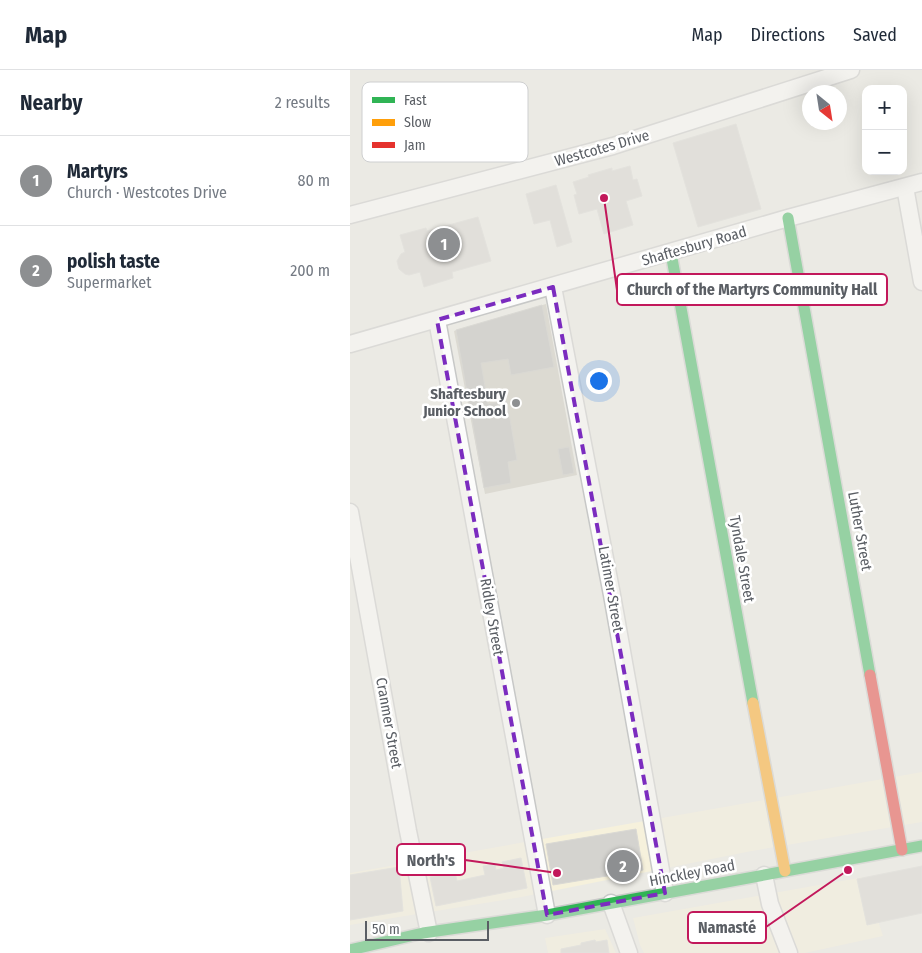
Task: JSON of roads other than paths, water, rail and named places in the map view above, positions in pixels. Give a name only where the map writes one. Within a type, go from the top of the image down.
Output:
[{"type":"street","name":"Westcotes Drive","points":[[350,215],[613,146],[851,70]]},
{"type":"street","name":"Shaftesbury Road","points":[[350,344],[554,287],[788,218],[922,182]]},
{"type":"street","points":[[905,187],[922,282]]},
{"type":"street","name":"Luther Street","points":[[788,218],[902,850]]},
{"type":"street","name":"Tyndale Street","points":[[671,253],[785,871]]},
{"type":"street","name":"Latimer Street","points":[[554,287],[612,595],[665,893]]},
{"type":"street","name":"Ridley Street","points":[[437,320],[547,915]]},
{"type":"street","name":"Cranmer Street","points":[[350,512],[408,831],[429,933]]},
{"type":"street","name":"Hinckley Road","points":[[350,950],[429,933],[547,915],[922,846]]},
{"type":"street","points":[[764,875],[770,904],[789,953]]},
{"type":"street","points":[[611,903],[629,953]]},
{"type":"place","name":"Church of the Martyrs Community Hall","points":[[604,198]]},
{"type":"place","name":"Martyrs","points":[[444,244]]},
{"type":"place","name":"Shaftesbury Junior School","points":[[516,403]]},
{"type":"place","name":"polish taste","points":[[623,866]]},
{"type":"place","name":"Namasté","points":[[848,870]]},
{"type":"place","name":"North's","points":[[557,873]]}]
